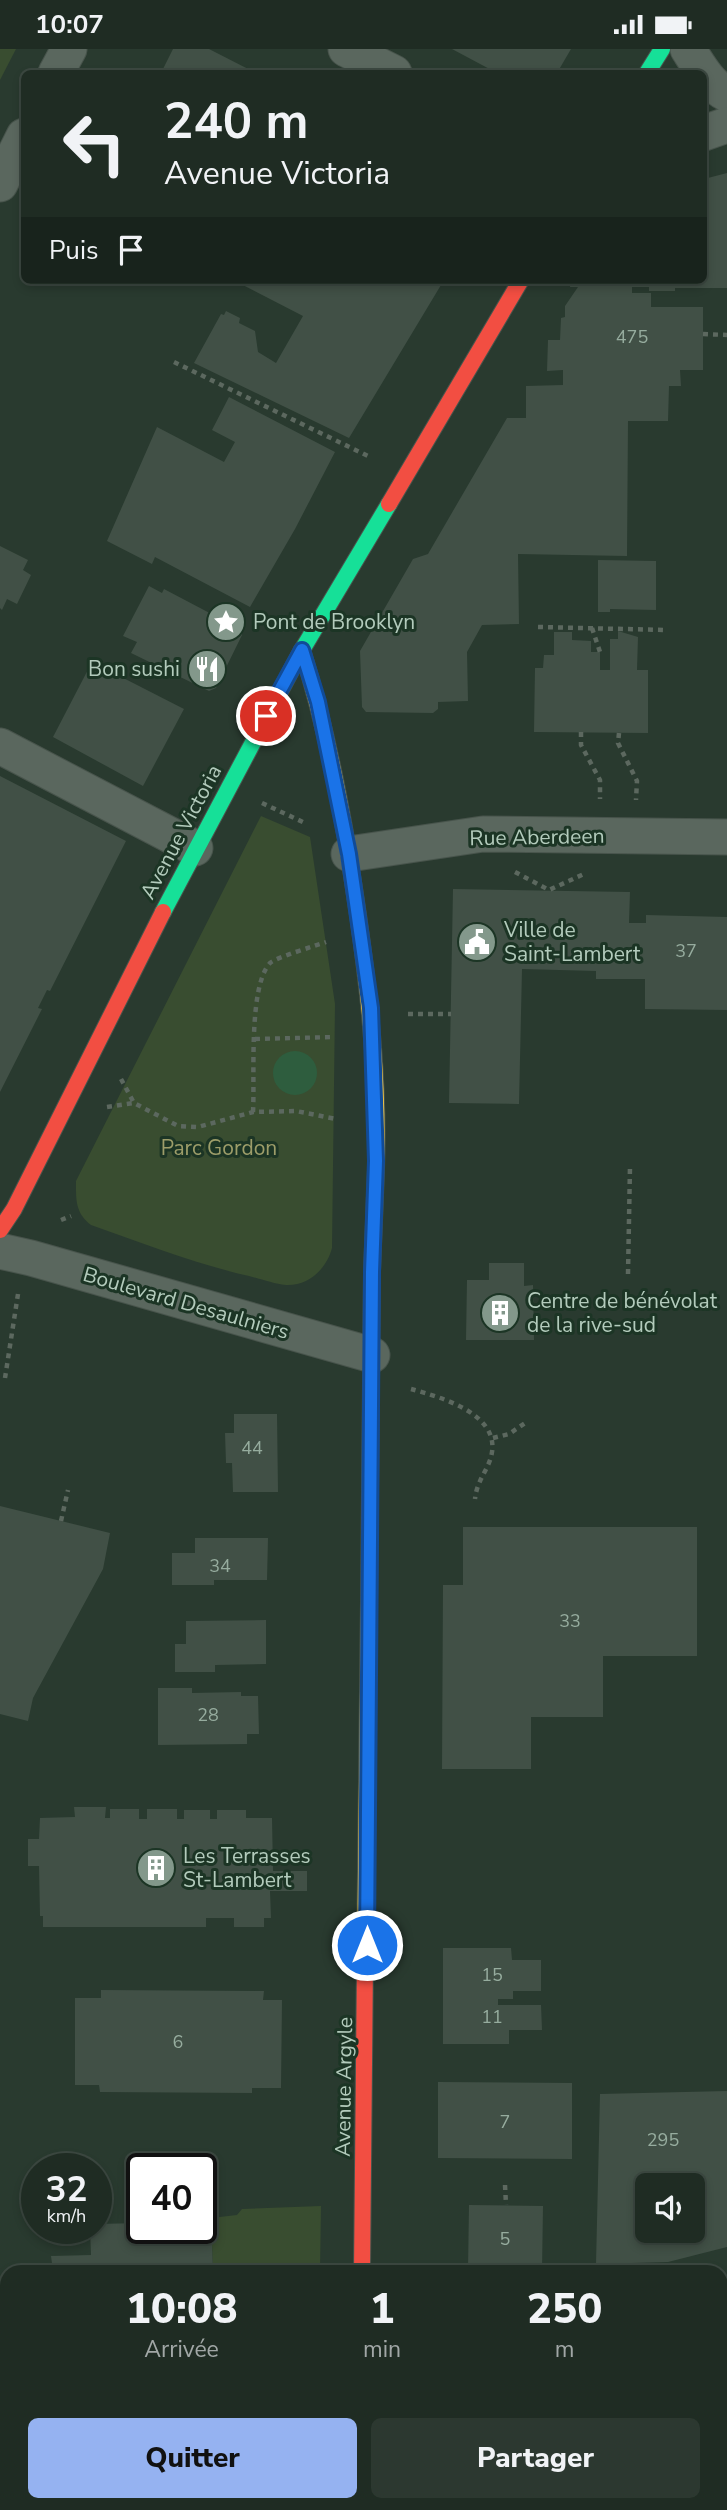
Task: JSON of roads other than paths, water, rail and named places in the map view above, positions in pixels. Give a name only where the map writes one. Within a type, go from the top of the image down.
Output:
[{"type":"main road","points":[[649,70],[662,49]]},
{"type":"main road","name":"Avenue Victoria","points":[[0,1230],[14,1209],[195,848],[302,650],[519,284]]},
{"type":"main road","name":"Avenue Argyle","points":[[302,650],[318,702],[349,854],[371,1008],[376,1161],[372,1272],[362,2265]]},
{"type":"street","points":[[58,70],[69,49]]},
{"type":"street","points":[[346,49],[388,70]]},
{"type":"street","points":[[688,49],[702,70]]},
{"type":"street","points":[[707,77],[718,90],[727,95]]},
{"type":"street","points":[[707,132],[727,125]]},
{"type":"street","points":[[0,184],[21,142]]},
{"type":"street","points":[[0,745],[195,848]]},
{"type":"street","name":"Rue Aberdeen","points":[[349,854],[483,834],[727,838]]},
{"type":"street","name":"Boulevard Desaulniers","points":[[0,1251],[373,1355]]},
{"type":"place","name":"Pont de Brooklyn","points":[[226,622]]},
{"type":"place","name":"Bon sushi","points":[[207,669]]},
{"type":"place","name":"Ville de Saint-Lambert","points":[[477,942]]},
{"type":"place","name":"Centre de bénévolat de la rive-sud","points":[[500,1313]]},
{"type":"place","name":"Les Terrasses St-Lambert","points":[[156,1868]]},
{"type":"park label","name":"Parc Gordon","points":[[219,1148]]}]
